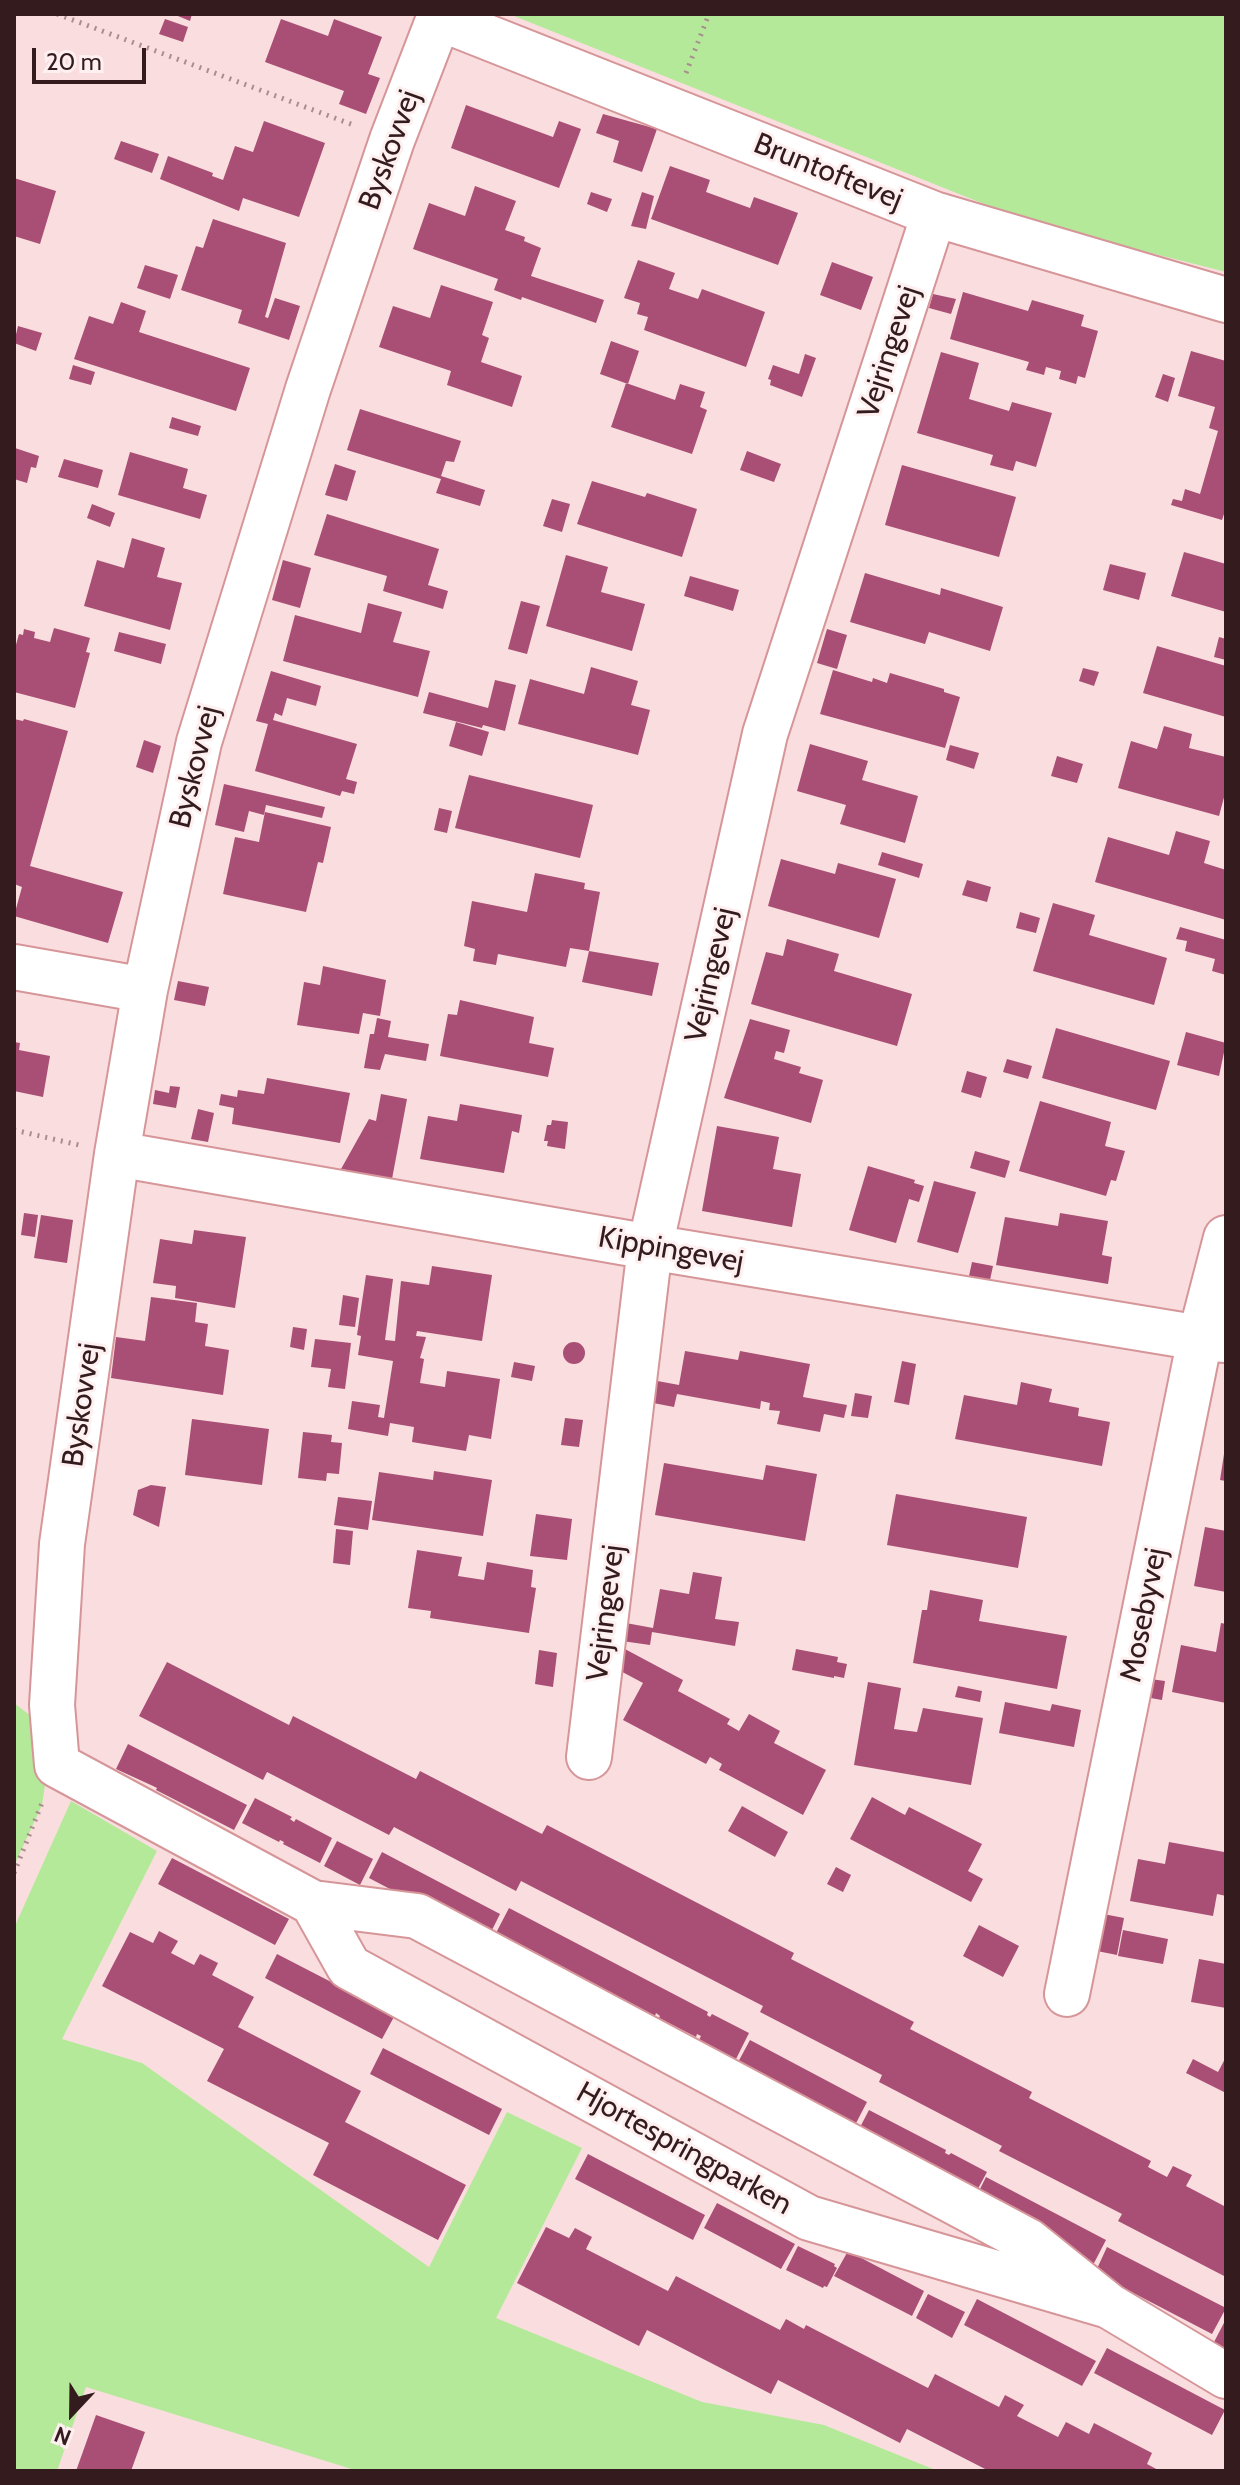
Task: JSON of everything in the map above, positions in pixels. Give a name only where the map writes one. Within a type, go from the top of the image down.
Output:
[{"type":"street","name":"Byskovvej","points":[[57,1765],[52,1705],[62,1544],[117,1154],[145,990],[199,742],[308,389],[392,140],[439,18]]},
{"type":"street","name":"Bruntoftevej","points":[[439,18],[934,214],[1226,300]]},
{"type":"street","name":"Vejringevej","points":[[589,1757],[650,1247],[765,734],[934,214]]},
{"type":"street","points":[[14,967],[145,990]]},
{"type":"street","name":"Kippingevej","points":[[117,1154],[650,1247],[1213,1339]]},
{"type":"street","name":"Mosebyvej","points":[[1067,1994],[1213,1339],[1226,1238]]},
{"type":"street","name":"Hjortespringparken","points":[[57,1765],[313,1903],[417,1916],[1028,2241],[1109,2306],[1226,2376]]},
{"type":"street","name":"Hjortespringparken","points":[[313,1903],[349,1967],[809,2218],[1109,2306]]},
{"type":"path","points":[[57,14],[392,140]]},
{"type":"path","points":[[672,110],[709,14]]},
{"type":"path","points":[[14,1130],[117,1154]]},
{"type":"path","points":[[14,1873],[57,1765]]},
{"type":"green space","points":[[509,14],[1226,14],[1226,272],[1029,222]]},
{"type":"green space","points":[[14,1703],[53,1733],[42,1805],[14,1866]]},
{"type":"green space","points":[[71,1801],[157,1851],[62,2039],[142,2063],[429,2267],[507,2112],[582,2148],[496,2318],[702,2402],[824,2425],[938,2471],[358,2471],[86,2387],[57,2471],[14,2471],[14,1928]]},
{"type":"building","points":[[173,14],[192,14],[190,21]]},
{"type":"building","points":[[165,19],[188,27],[183,42],[159,34]]},
{"type":"building","points":[[281,19],[328,36],[334,19],[382,37],[368,74],[380,78],[366,114],[339,104],[344,91],[265,62]]},
{"type":"building","points":[[466,105],[553,137],[559,121],[581,129],[559,188],[451,148]]},
{"type":"building","points":[[603,114],[657,129],[642,172],[613,162],[619,141],[596,133]]},
{"type":"building","points":[[264,121],[325,143],[299,217],[243,198],[239,211],[160,179],[168,156],[213,173],[212,176],[223,180],[235,146],[253,152]]},
{"type":"building","points":[[121,141],[159,154],[152,173],[114,159]]},
{"type":"building","points":[[670,166],[710,180],[706,192],[750,208],[754,197],[798,213],[778,265],[651,219]]},
{"type":"building","points":[[14,178],[56,191],[40,244],[14,236]]},
{"type":"building","points":[[475,186],[516,201],[505,230],[525,237],[524,241],[541,248],[531,276],[604,300],[596,323],[494,290],[498,279],[413,249],[429,203],[465,216]]},
{"type":"building","points":[[591,192],[612,199],[607,212],[587,204]]},
{"type":"building","points":[[642,192],[654,196],[646,229],[631,226]]},
{"type":"building","points":[[213,219],[286,243],[265,317],[268,318],[275,298],[300,306],[289,340],[238,323],[242,310],[181,290],[196,246],[203,248]]},
{"type":"building","points":[[638,260],[675,273],[669,289],[698,299],[702,289],[765,312],[746,367],[644,330],[648,317],[637,314],[640,303],[624,298]]},
{"type":"building","points":[[832,262],[873,277],[861,310],[820,295]]},
{"type":"building","points":[[145,265],[178,275],[170,299],[137,288]]},
{"type":"building","points":[[441,285],[493,302],[482,335],[489,338],[481,362],[522,376],[512,407],[447,385],[451,371],[379,347],[393,306],[430,318]]},
{"type":"building","points":[[963,292],[1028,311],[1032,300],[1084,315],[1081,326],[1098,331],[1085,378],[1078,376],[1076,384],[1059,379],[1061,371],[1046,367],[1044,375],[1026,370],[1029,362],[950,339]]},
{"type":"building","points":[[933,294],[956,299],[951,314],[929,308]]},
{"type":"building","points":[[121,302],[146,311],[139,332],[250,368],[236,411],[74,359],[89,316],[113,324]]},
{"type":"building","points":[[18,326],[42,333],[36,351],[14,343]]},
{"type":"building","points":[[611,341],[639,351],[628,384],[600,374]]},
{"type":"building","points":[[1191,351],[1226,361],[1226,508],[1222,520],[1171,505],[1173,499],[1182,501],[1185,489],[1200,494],[1218,431],[1209,428],[1215,407],[1178,396]]},
{"type":"building","points":[[941,352],[979,363],[969,399],[1009,411],[1012,402],[1052,413],[1036,467],[1016,461],[1013,471],[990,465],[993,455],[917,433]]},
{"type":"building","points":[[805,354],[816,358],[802,397],[770,385],[771,380],[768,379],[773,365],[799,374]]},
{"type":"building","points":[[73,365],[95,372],[91,385],[69,379]]},
{"type":"building","points":[[1163,374],[1175,378],[1168,402],[1155,397]]},
{"type":"building","points":[[626,383],[675,400],[680,384],[705,392],[700,407],[707,410],[692,454],[611,427]]},
{"type":"building","points":[[360,409],[461,441],[454,462],[446,461],[441,476],[485,490],[480,506],[436,493],[441,479],[347,450]]},
{"type":"building","points":[[172,417],[201,426],[198,436],[169,428]]},
{"type":"building","points":[[15,448],[39,456],[36,468],[31,467],[27,483],[14,479]]},
{"type":"building","points":[[747,451],[781,464],[774,482],[740,470]]},
{"type":"building","points":[[130,452],[188,469],[183,488],[207,495],[200,519],[118,495]]},
{"type":"building","points":[[64,459],[103,470],[98,488],[58,477]]},
{"type":"building","points":[[335,464],[356,471],[347,501],[325,495]]},
{"type":"building","points":[[902,465],[1016,497],[999,557],[885,525]]},
{"type":"building","points":[[592,481],[645,497],[647,493],[697,509],[682,557],[577,524]]},
{"type":"building","points":[[552,499],[570,504],[562,532],[543,526]]},
{"type":"building","points":[[92,504],[115,513],[110,527],[87,518]]},
{"type":"building","points":[[327,514],[439,549],[428,585],[448,591],[443,609],[383,591],[387,576],[314,555]]},
{"type":"building","points":[[132,538],[165,548],[157,577],[182,583],[170,630],[84,606],[97,560],[124,568]]},
{"type":"building","points":[[1184,552],[1226,564],[1226,612],[1171,596]]},
{"type":"building","points":[[566,555],[608,567],[601,592],[645,604],[632,651],[546,626]]},
{"type":"building","points":[[283,560],[311,568],[300,608],[272,600]]},
{"type":"building","points":[[1110,564],[1146,573],[1139,600],[1103,590]]},
{"type":"building","points":[[865,573],[940,595],[941,588],[1003,607],[990,651],[929,632],[925,644],[850,622]]},
{"type":"building","points":[[690,576],[739,590],[733,611],[684,596]]},
{"type":"building","points":[[521,601],[540,606],[527,654],[508,649]]},
{"type":"building","points":[[368,603],[402,612],[393,642],[430,651],[418,697],[283,661],[295,615],[361,633]]},
{"type":"building","points":[[54,628],[90,638],[86,652],[90,653],[75,708],[14,692],[14,652],[19,634],[23,635],[24,629],[35,632],[34,638],[50,642]]},
{"type":"building","points":[[827,629],[847,635],[837,669],[817,663]]},
{"type":"building","points":[[119,632],[166,644],[161,664],[114,651]]},
{"type":"building","points":[[1219,637],[1226,639],[1226,660],[1214,657]]},
{"type":"building","points":[[1157,646],[1226,666],[1226,717],[1143,693]]},
{"type":"building","points":[[591,667],[638,681],[631,705],[650,710],[638,755],[518,724],[530,679],[584,694]]},
{"type":"building","points":[[1083,668],[1099,672],[1094,686],[1079,681]]},
{"type":"building","points":[[833,670],[872,682],[873,678],[887,683],[890,673],[960,697],[945,748],[820,714]]},
{"type":"building","points":[[271,671],[321,686],[316,706],[287,698],[282,716],[275,713],[273,720],[357,744],[346,779],[357,782],[354,794],[342,791],[340,796],[255,771],[268,724],[256,721]]},
{"type":"building","points":[[495,680],[516,685],[505,731],[423,713],[429,692],[488,708]]},
{"type":"building","points":[[14,719],[68,731],[30,866],[123,892],[108,943],[14,916],[22,887],[14,884]]},
{"type":"building","points":[[456,722],[489,732],[482,756],[449,746]]},
{"type":"building","points":[[1164,726],[1192,734],[1189,748],[1226,757],[1226,790],[1219,816],[1118,788],[1131,741],[1157,749]]},
{"type":"building","points":[[144,740],[161,746],[153,773],[136,767]]},
{"type":"building","points":[[810,744],[868,761],[862,780],[918,796],[905,843],[840,824],[846,805],[797,791]]},
{"type":"building","points":[[950,745],[979,753],[974,769],[946,760]]},
{"type":"building","points":[[1057,756],[1083,764],[1077,783],[1051,776]]},
{"type":"building","points":[[469,775],[593,805],[580,858],[455,828]]},
{"type":"building","points":[[224,784],[325,807],[322,818],[266,805],[264,815],[249,811],[244,832],[215,825]]},
{"type":"building","points":[[439,808],[452,811],[447,833],[434,830]]},
{"type":"building","points":[[265,812],[331,827],[323,863],[318,862],[306,912],[223,894],[235,837],[259,842]]},
{"type":"building","points":[[1176,831],[1210,841],[1204,863],[1226,870],[1226,920],[1095,882],[1108,837],[1169,855]]},
{"type":"building","points":[[882,852],[923,864],[919,878],[878,865]]},
{"type":"building","points":[[781,859],[835,874],[838,863],[896,879],[879,938],[768,906]]},
{"type":"building","points":[[535,873],[585,883],[584,889],[600,892],[589,951],[570,948],[566,967],[498,954],[496,965],[473,961],[475,949],[464,946],[472,901],[527,912]]},
{"type":"building","points":[[967,880],[991,887],[987,902],[962,895]]},
{"type":"building","points":[[1053,903],[1095,915],[1089,935],[1167,958],[1154,1005],[1033,971]]},
{"type":"building","points":[[1020,912],[1040,918],[1036,933],[1016,928]]},
{"type":"building","points":[[1180,927],[1226,940],[1226,975],[1212,971],[1215,959],[1185,951],[1187,941],[1176,939]]},
{"type":"building","points":[[787,939],[839,954],[834,971],[912,994],[897,1046],[751,1004],[766,952],[783,956]]},
{"type":"building","points":[[589,951],[659,963],[652,996],[582,982]]},
{"type":"building","points":[[323,966],[386,980],[380,1016],[363,1013],[359,1034],[297,1025],[304,982],[320,985]]},
{"type":"building","points":[[178,981],[209,987],[205,1006],[174,1000]]},
{"type":"building","points":[[460,1000],[534,1017],[529,1043],[554,1048],[548,1077],[440,1056],[448,1014],[457,1015]]},
{"type":"building","points":[[377,1018],[391,1021],[388,1037],[429,1044],[426,1061],[385,1054],[380,1070],[364,1068],[370,1034],[374,1034]]},
{"type":"building","points":[[750,1019],[790,1030],[784,1053],[776,1051],[774,1059],[801,1067],[799,1073],[823,1080],[811,1123],[724,1098]]},
{"type":"building","points":[[1056,1028],[1170,1061],[1156,1110],[1042,1078]]},
{"type":"building","points":[[1186,1032],[1226,1043],[1219,1076],[1177,1065]]},
{"type":"building","points":[[14,1042],[20,1043],[19,1050],[50,1056],[43,1097],[14,1091]]},
{"type":"building","points":[[1007,1059],[1032,1066],[1028,1079],[1003,1072]]},
{"type":"building","points":[[967,1071],[987,1077],[981,1098],[961,1092]]},
{"type":"building","points":[[267,1078],[350,1093],[340,1143],[232,1124],[234,1108],[219,1105],[221,1094],[237,1097],[238,1090],[264,1094]]},
{"type":"building","points":[[170,1086],[180,1087],[176,1108],[153,1104],[155,1090],[169,1093]]},
{"type":"building","points":[[381,1094],[407,1099],[392,1179],[341,1169],[369,1119],[376,1121]]},
{"type":"building","points":[[1040,1101],[1111,1122],[1105,1146],[1125,1151],[1116,1181],[1111,1180],[1106,1196],[1019,1171]]},
{"type":"building","points":[[460,1104],[522,1115],[519,1133],[512,1131],[504,1173],[420,1159],[428,1116],[457,1121]]},
{"type":"building","points":[[198,1109],[214,1113],[208,1142],[191,1139]]},
{"type":"building","points":[[552,1120],[568,1122],[565,1149],[547,1146],[548,1141],[544,1141],[547,1125],[551,1125]]},
{"type":"building","points":[[717,1126],[779,1137],[773,1169],[801,1174],[792,1227],[702,1211]]},
{"type":"building","points":[[975,1151],[1010,1161],[1005,1178],[970,1168]]},
{"type":"building","points":[[868,1166],[915,1180],[914,1183],[924,1186],[919,1202],[909,1199],[896,1243],[849,1230]]},
{"type":"building","points":[[934,1181],[976,1192],[958,1253],[917,1242]]},
{"type":"building","points":[[24,1213],[38,1215],[35,1237],[21,1235]]},
{"type":"building","points":[[1060,1213],[1108,1221],[1102,1255],[1112,1257],[1108,1284],[996,1265],[1005,1217],[1058,1226]]},
{"type":"building","points":[[41,1215],[73,1220],[67,1263],[34,1258]]},
{"type":"building","points":[[194,1230],[246,1237],[235,1308],[175,1298],[176,1286],[153,1283],[160,1239],[192,1244]]},
{"type":"building","points":[[972,1262],[993,1266],[990,1280],[969,1276]]},
{"type":"building","points":[[432,1266],[492,1275],[482,1341],[417,1331],[416,1336],[426,1337],[420,1358],[424,1359],[420,1383],[445,1387],[447,1371],[500,1379],[491,1439],[469,1435],[466,1451],[412,1442],[414,1427],[390,1423],[388,1436],[348,1429],[352,1401],[380,1405],[378,1417],[384,1418],[393,1361],[358,1355],[361,1336],[357,1335],[366,1275],[393,1279],[385,1340],[395,1341],[401,1281],[429,1285]]},
{"type":"building","points":[[343,1295],[359,1298],[355,1327],[339,1325]]},
{"type":"building","points":[[151,1297],[197,1303],[195,1322],[208,1324],[205,1346],[229,1350],[223,1395],[111,1378],[116,1337],[145,1341]]},
{"type":"building","points":[[293,1327],[307,1329],[304,1350],[290,1347]]},
{"type":"building","points":[[315,1339],[351,1343],[345,1389],[328,1387],[331,1369],[311,1367]]},
{"type":"building","points":[[574,1342],[582,1345],[585,1353],[582,1361],[574,1364],[566,1361],[563,1353],[566,1345]]},
{"type":"building","points":[[685,1351],[738,1360],[740,1351],[810,1364],[803,1397],[847,1405],[844,1418],[824,1414],[820,1432],[777,1424],[780,1411],[769,1410],[770,1403],[761,1401],[760,1409],[677,1394],[674,1407],[648,1402],[652,1380],[679,1385]]},
{"type":"building","points":[[902,1361],[916,1364],[909,1405],[894,1402]]},
{"type":"building","points":[[514,1362],[535,1366],[532,1381],[511,1377]]},
{"type":"building","points":[[1021,1382],[1052,1389],[1049,1402],[1079,1408],[1078,1416],[1110,1422],[1102,1466],[955,1439],[964,1395],[1017,1405]]},
{"type":"building","points":[[855,1393],[872,1396],[868,1418],[851,1416]]},
{"type":"building","points":[[565,1418],[583,1420],[579,1447],[561,1445]]},
{"type":"building","points":[[192,1419],[269,1429],[262,1485],[185,1475]]},
{"type":"building","points":[[303,1432],[332,1435],[331,1442],[342,1443],[339,1474],[327,1473],[326,1481],[298,1478]]},
{"type":"building","points":[[1226,1454],[1226,1481],[1220,1480]]},
{"type":"building","points":[[664,1463],[763,1480],[766,1465],[817,1474],[805,1541],[655,1515]]},
{"type":"building","points":[[434,1471],[492,1480],[483,1536],[372,1520],[379,1472],[433,1480]]},
{"type":"building","points":[[151,1485],[166,1487],[159,1527],[133,1515],[138,1490]]},
{"type":"building","points":[[896,1494],[1027,1517],[1018,1568],[887,1545]]},
{"type":"building","points":[[338,1497],[372,1501],[368,1530],[334,1525]]},
{"type":"building","points":[[536,1514],[572,1519],[567,1560],[530,1556]]},
{"type":"building","points":[[1205,1527],[1226,1531],[1226,1592],[1194,1586]]},
{"type":"building","points":[[336,1529],[353,1531],[350,1565],[333,1563]]},
{"type":"building","points":[[417,1550],[462,1557],[458,1576],[484,1580],[487,1562],[533,1570],[531,1587],[536,1588],[529,1633],[430,1618],[431,1611],[408,1608]]},
{"type":"building","points":[[693,1572],[722,1577],[715,1619],[739,1622],[735,1646],[652,1632],[650,1645],[622,1641],[626,1623],[653,1628],[660,1589],[689,1594]]},
{"type":"building","points":[[930,1590],[983,1600],[979,1621],[1067,1636],[1057,1689],[913,1663],[922,1610],[927,1610]]},
{"type":"building","points":[[1221,1623],[1226,1624],[1226,1703],[1172,1692],[1181,1645],[1216,1652]]},
{"type":"building","points":[[623,1648],[683,1680],[678,1691],[730,1719],[727,1724],[739,1731],[749,1714],[780,1731],[774,1743],[826,1770],[803,1815],[719,1770],[722,1764],[710,1757],[706,1764],[623,1720],[643,1683],[613,1667]]},
{"type":"building","points":[[796,1649],[838,1657],[837,1662],[847,1664],[844,1678],[792,1670]]},
{"type":"building","points":[[539,1650],[557,1653],[553,1687],[535,1684]]},
{"type":"building","points":[[167,1662],[289,1725],[293,1716],[416,1779],[420,1771],[542,1834],[547,1825],[794,1953],[791,1959],[914,2022],[910,2029],[1032,2092],[1029,2098],[1151,2161],[1148,2167],[1167,2177],[1173,2166],[1192,2175],[1186,2186],[1226,2207],[1226,2277],[1118,2221],[1122,2214],[999,2151],[1002,2146],[879,2082],[882,2075],[760,2012],[763,2006],[521,1881],[516,1891],[394,1827],[389,1835],[267,1772],[263,1780],[139,1716]]},
{"type":"building","points":[[1143,1678],[1165,1681],[1162,1700],[1139,1696]]},
{"type":"building","points":[[868,1682],[901,1688],[894,1729],[917,1732],[923,1708],[983,1718],[971,1785],[854,1765]]},
{"type":"building","points":[[958,1686],[982,1691],[980,1702],[955,1697]]},
{"type":"building","points":[[1005,1702],[1050,1711],[1052,1704],[1081,1710],[1074,1747],[999,1733]]},
{"type":"building","points":[[128,1744],[247,1805],[234,1830],[116,1769]]},
{"type":"building","points":[[872,1797],[905,1815],[909,1807],[982,1844],[968,1871],[983,1879],[971,1902],[850,1839]]},
{"type":"building","points":[[255,1798],[292,1817],[290,1819],[294,1822],[296,1819],[332,1838],[320,1863],[242,1823]]},
{"type":"building","points":[[742,1806],[788,1832],[775,1857],[728,1831]]},
{"type":"building","points":[[337,1841],[373,1859],[360,1885],[324,1866]]},
{"type":"building","points":[[1169,1842],[1224,1852],[1226,1896],[1217,1894],[1213,1916],[1130,1901],[1138,1859],[1165,1864]]},
{"type":"building","points":[[382,1852],[500,1914],[487,1940],[369,1878]]},
{"type":"building","points":[[172,1858],[289,1919],[275,1945],[158,1884]]},
{"type":"building","points":[[836,1867],[851,1875],[843,1892],[827,1884]]},
{"type":"building","points":[[509,1908],[708,2012],[710,2017],[712,2014],[749,2033],[736,2059],[699,2040],[701,2036],[697,2034],[696,2037],[659,2018],[656,2013],[655,2016],[496,1933]]},
{"type":"building","points":[[1093,1912],[1124,1918],[1117,1955],[1087,1949]]},
{"type":"building","points":[[979,1925],[1019,1946],[1003,1977],[963,1956]]},
{"type":"building","points":[[1123,1930],[1168,1939],[1163,1964],[1118,1956]]},
{"type":"building","points":[[159,1931],[178,1941],[171,1953],[194,1965],[200,1954],[218,1963],[212,1975],[254,1997],[238,2027],[361,2091],[345,2122],[466,2185],[438,2240],[313,2175],[329,2143],[207,2081],[224,2049],[102,1986],[130,1932],[153,1943]]},
{"type":"building","points":[[277,1954],[395,2015],[382,2039],[265,1978]]},
{"type":"building","points":[[1199,1959],[1226,1964],[1226,2008],[1191,2002]]},
{"type":"building","points":[[750,2040],[867,2102],[854,2127],[736,2066]]},
{"type":"building","points":[[383,2048],[502,2109],[489,2135],[370,2074]]},
{"type":"building","points":[[1226,2057],[1226,2093],[1186,2073],[1193,2059],[1218,2072]]},
{"type":"building","points":[[869,2110],[946,2150],[945,2153],[951,2153],[987,2172],[974,2196],[856,2135]]},
{"type":"building","points":[[588,2154],[705,2215],[693,2240],[575,2179]]},
{"type":"building","points":[[986,2177],[1106,2240],[1093,2265],[973,2203]]},
{"type":"building","points":[[717,2203],[795,2244],[781,2269],[704,2228]]},
{"type":"building","points":[[546,2227],[569,2238],[575,2228],[592,2237],[586,2249],[668,2291],[676,2276],[780,2330],[786,2319],[804,2329],[806,2325],[928,2388],[935,2374],[999,2407],[1005,2395],[1024,2405],[1017,2416],[1058,2437],[1066,2422],[1089,2434],[1094,2423],[1152,2453],[1147,2464],[1160,2471],[989,2471],[907,2429],[900,2443],[778,2380],[771,2394],[647,2330],[639,2346],[517,2283]]},
{"type":"building","points":[[798,2246],[835,2264],[837,2268],[827,2287],[823,2288],[786,2270]]},
{"type":"building","points":[[1107,2247],[1226,2308],[1212,2334],[1095,2273]]},
{"type":"building","points":[[848,2251],[924,2291],[912,2316],[834,2276]]},
{"type":"building","points":[[928,2294],[965,2312],[952,2338],[916,2318]]},
{"type":"building","points":[[977,2299],[1096,2361],[1082,2386],[964,2325]]},
{"type":"building","points":[[1226,2319],[1226,2349],[1214,2342]]},
{"type":"building","points":[[1107,2348],[1225,2410],[1212,2435],[1094,2373]]},
{"type":"building","points":[[96,2415],[145,2432],[131,2471],[76,2471]]}]
